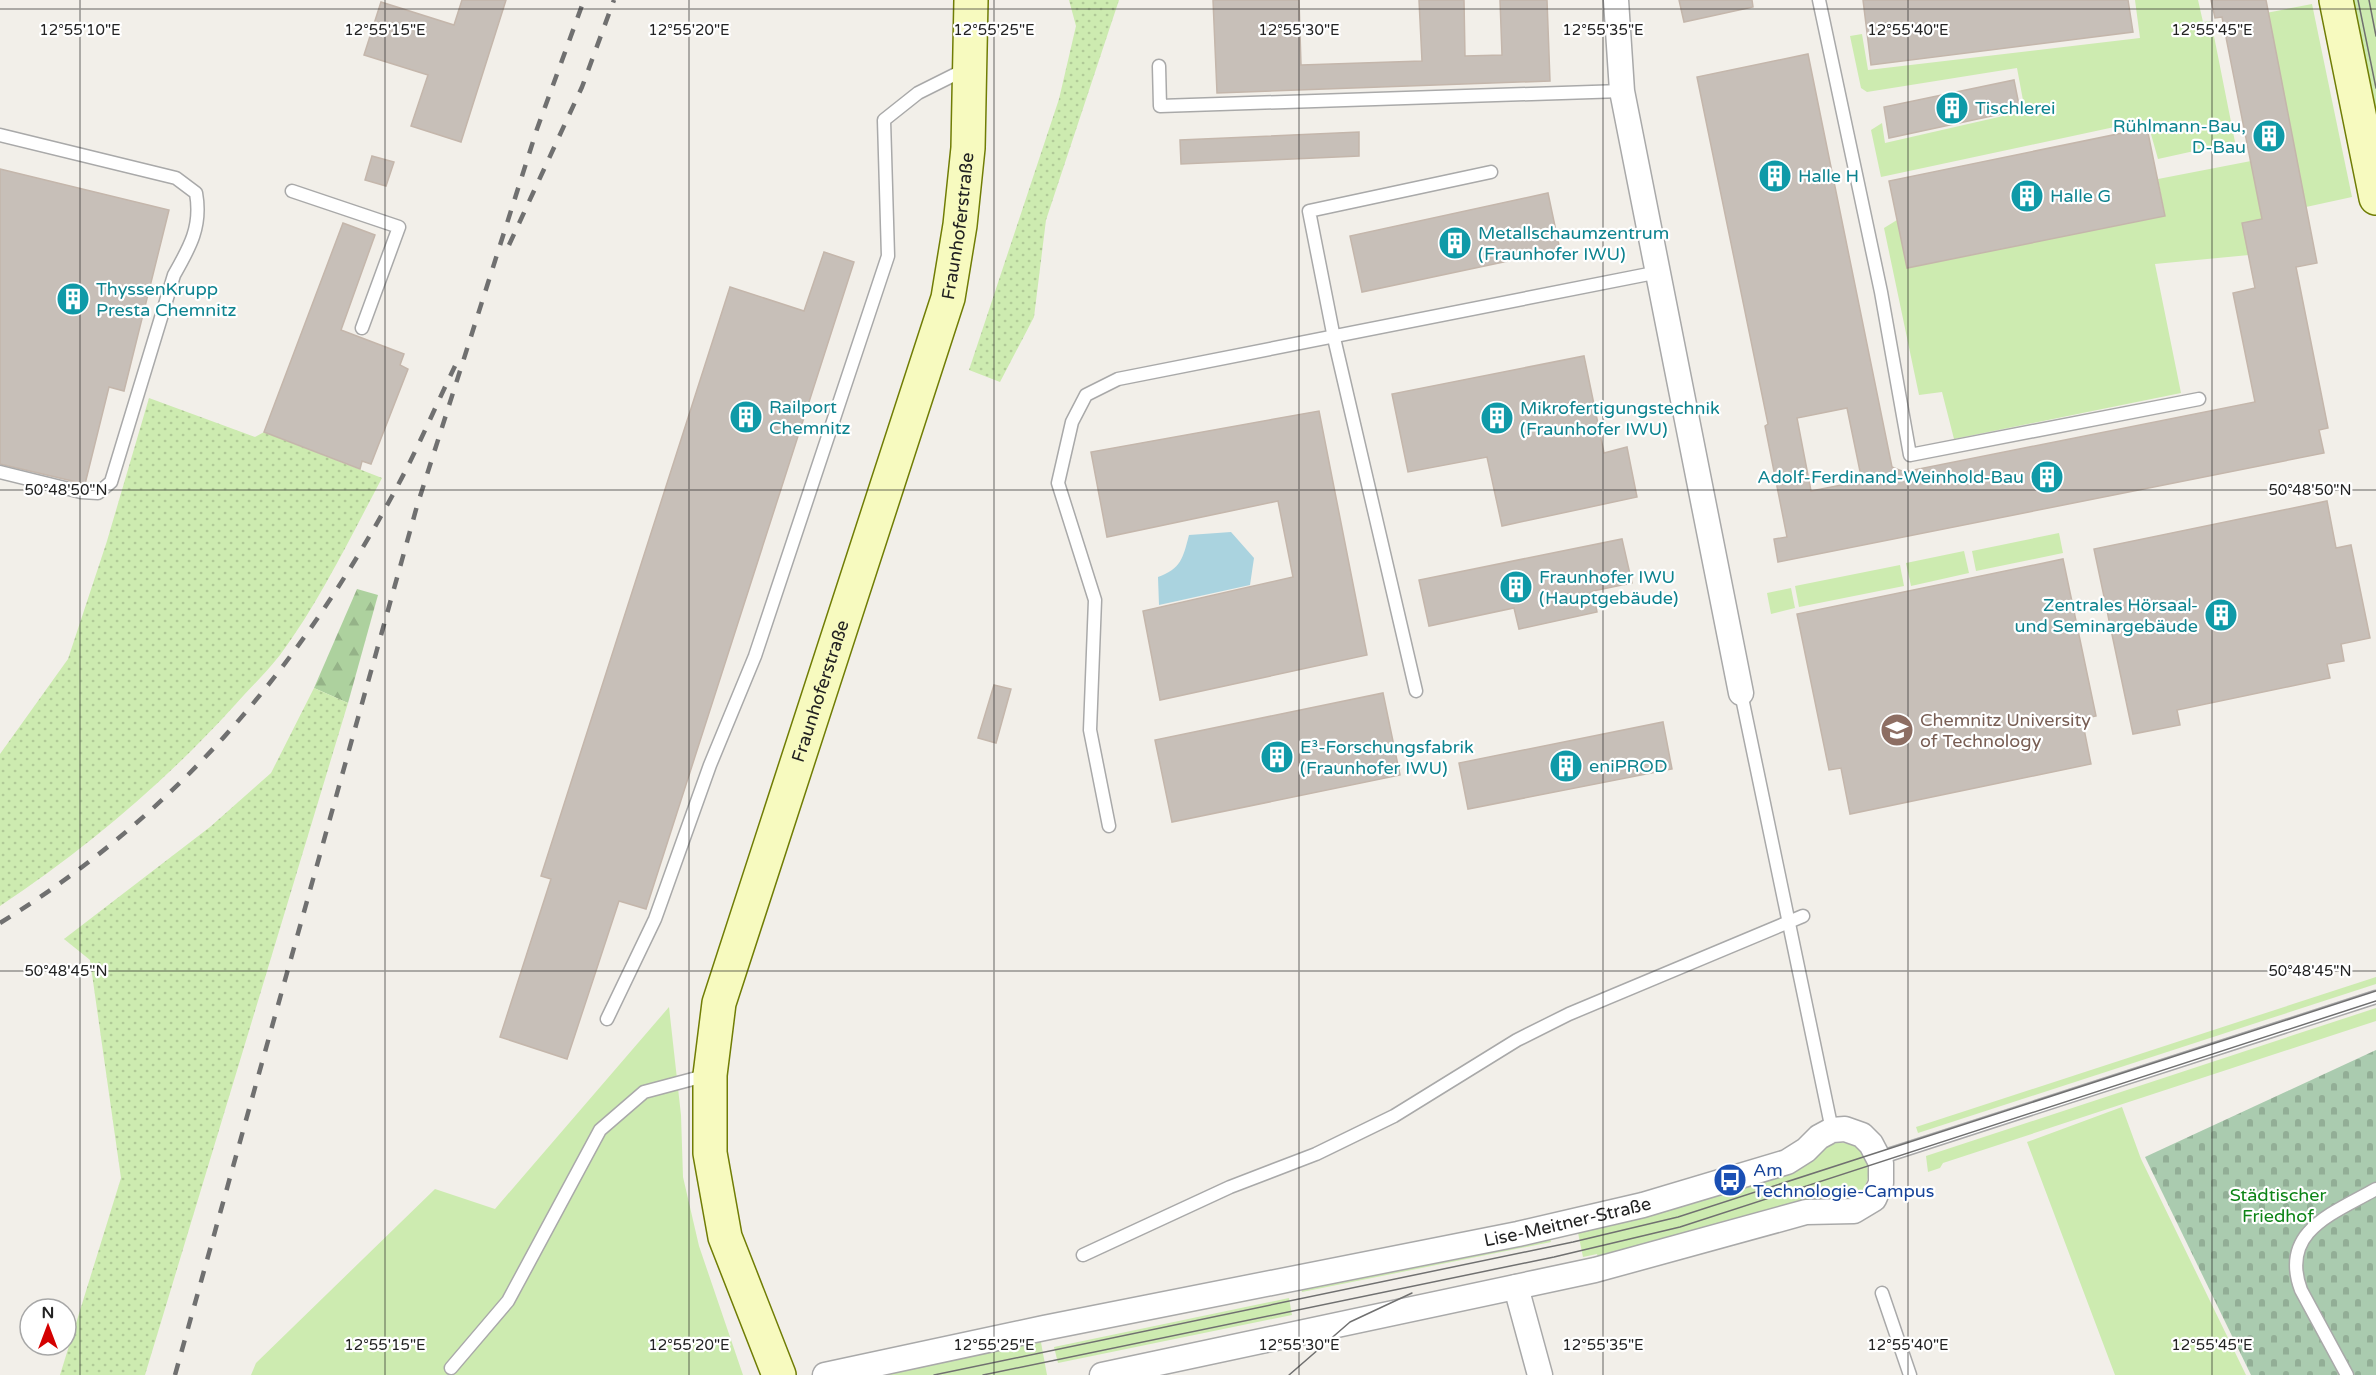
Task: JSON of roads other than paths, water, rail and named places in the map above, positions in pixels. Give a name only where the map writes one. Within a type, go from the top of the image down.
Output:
[{"type":"main road","name":"Fraunhoferstraße","points":[[779,1375],[724,1237],[710,1153],[710,1075],[719,1003],[948,298],[960,225],[968,148],[971,0]]},
{"type":"main road","points":[[2336,0],[2376,198]]},
{"type":"street","points":[[1616,0],[1622,91],[1742,693]]},
{"type":"street","points":[[1102,1375],[1656,1256],[1806,1212],[1854,1211],[1874,1199],[1881,1183],[1879,1158],[1862,1135],[1845,1129],[1832,1130]]},
{"type":"street","name":"Lise-Meitner-Straße","points":[[825,1375],[1044,1328],[1518,1234],[1643,1205],[1787,1162],[1806,1150],[1819,1137],[1832,1130]]},
{"type":"street","points":[[1516,1287],[1540,1375]]},
{"type":"lane","points":[[1819,0],[1881,292],[1910,455],[2199,399]]},
{"type":"lane","points":[[1159,66],[1160,106],[1622,91]]},
{"type":"lane","points":[[607,1019],[655,919],[710,765],[755,656],[888,256],[884,120],[918,93],[969,67]]},
{"type":"lane","points":[[0,135],[176,178],[196,193],[200,213],[189,249],[174,275],[111,482],[98,493],[81,492],[0,472]]},
{"type":"lane","points":[[1416,691],[1334,338],[1309,211],[1491,172]]},
{"type":"lane","points":[[292,191],[399,227],[362,328]]},
{"type":"lane","points":[[1108,826],[1090,730],[1095,600],[1058,483],[1072,422],[1086,395],[1118,379],[1659,272]]},
{"type":"lane","points":[[1742,693],[1832,1130]]},
{"type":"lane","points":[[1083,1255],[1230,1187],[1316,1154],[1384,1121],[1517,1040],[1569,1014],[1803,916]]},
{"type":"lane","points":[[1879,1158],[2376,997]]},
{"type":"lane","points":[[451,1368],[508,1301],[600,1130],[644,1092],[710,1075]]},
{"type":"lane","points":[[2347,1375],[2301,1290],[2296,1278],[2295,1256],[2306,1233],[2376,1189]]},
{"type":"lane","points":[[1882,1293],[1910,1375]]},
{"type":"water","points":[[1231,532],[1254,558],[1250,585],[1159,605],[1158,577],[1172,570],[1180,562],[1189,535]]},
{"type":"tram line","points":[[2358,0],[2376,88]]},
{"type":"tram line","points":[[2369,0],[2376,36]]},
{"type":"tram line","points":[[934,1375],[1573,1242],[1678,1217],[2376,991]]},
{"type":"tram line","points":[[983,1375],[1554,1257],[1680,1227],[2376,1001]]},
{"type":"tram line","points":[[1289,1375],[1350,1322],[1412,1293]]},
{"type":"railway","points":[[175,1375],[417,506],[537,129],[584,0]]},
{"type":"railway","points":[[509,245],[582,87],[614,0]]},
{"type":"railway","points":[[0,923],[64,880],[123,834],[178,785],[229,731],[276,675],[320,615],[360,552],[406,470],[455,366]]},
{"type":"place","name":"Tischlerei","points":[[1952,108]]},
{"type":"place","name":"Rühlmann-Bau, D-Bau","points":[[2269,136]]},
{"type":"place","name":"Halle H","points":[[1775,176]]},
{"type":"place","name":"Halle G","points":[[2027,196]]},
{"type":"place","name":"Metallschaumzentrum (Fraunhofer IWU)","points":[[1455,243]]},
{"type":"place","name":"ThyssenKrupp Presta Chemnitz","points":[[73,299]]},
{"type":"place","name":"Railport Chemnitz","points":[[746,417]]},
{"type":"place","name":"Mikrofertigungstechnik (Fraunhofer IWU)","points":[[1497,418]]},
{"type":"place","name":"Adolf-Ferdinand-Weinhold-Bau","points":[[2047,477]]},
{"type":"place","name":"Fraunhofer IWU (Hauptgebäude)","points":[[1516,587]]},
{"type":"place","name":"Zentrales Hörsaal- und Seminargebäude","points":[[2221,615]]},
{"type":"place","name":"Chemnitz University of Technology","points":[[1897,730]]},
{"type":"place","name":"E³-Forschungsfabrik (Fraunhofer IWU)","points":[[1277,757]]},
{"type":"place","name":"eniPROD","points":[[1566,766]]},
{"type":"place","name":"Am Technologie-Campus","points":[[1730,1180]]},
{"type":"park label","name":"Städtischer Friedhof","points":[[2278,1205]]}]
